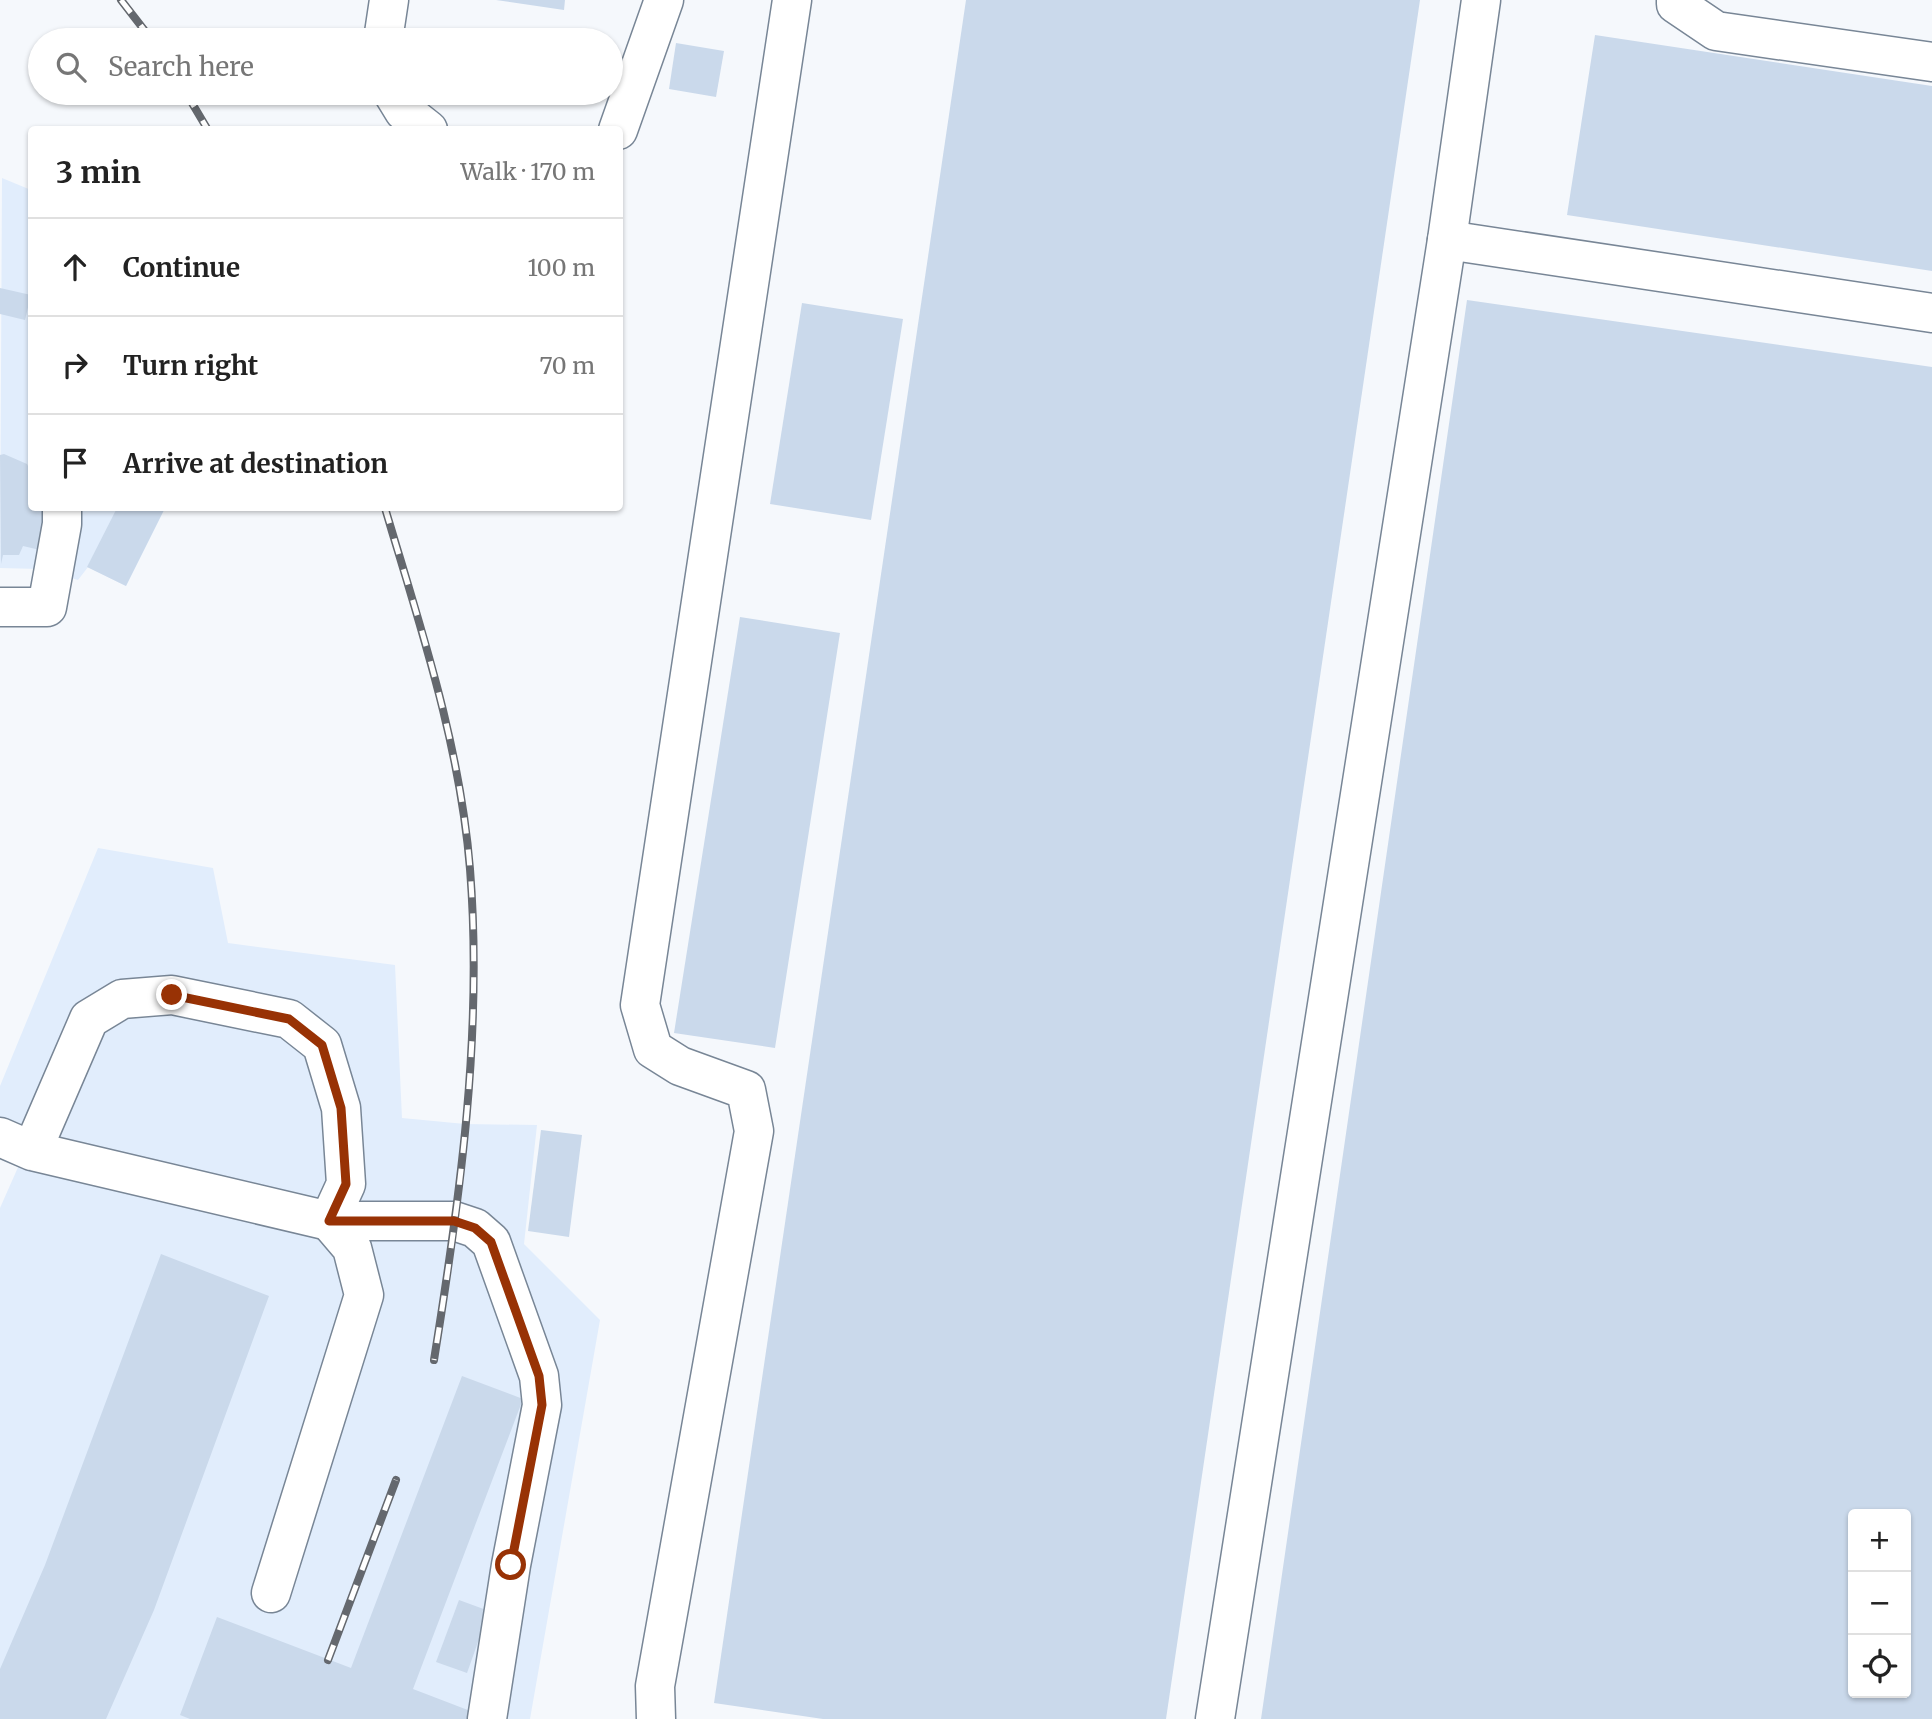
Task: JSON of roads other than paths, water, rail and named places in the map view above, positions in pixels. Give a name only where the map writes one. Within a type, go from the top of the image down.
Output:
[{"type":"lane","points":[[385,28],[389,0]]},
{"type":"lane","points":[[619,126],[664,0]]},
{"type":"lane","points":[[656,1719],[655,1686],[754,1132],[746,1090],[680,1066],[653,1049],[640,1005],[792,0]]},
{"type":"lane","points":[[1216,1719],[1447,240],[1481,0]]},
{"type":"lane","points":[[1675,0],[1676,4],[1716,31],[1932,62]]},
{"type":"lane","points":[[400,105],[423,126]]},
{"type":"lane","points":[[1447,240],[1932,313]]},
{"type":"lane","points":[[0,607],[47,607],[62,511]]},
{"type":"lane","points":[[329,1221],[346,1184],[341,1108],[322,1045],[289,1019],[172,995],[122,999],[89,1019],[16,1144],[329,1221],[454,1221],[475,1228],[491,1242],[539,1376],[542,1405],[511,1565],[487,1719]]},
{"type":"lane","points":[[271,1593],[363,1295],[352,1248],[329,1221]]},
{"type":"railway","points":[[121,0],[143,28]]},
{"type":"railway","points":[[193,105],[206,126]]},
{"type":"railway","points":[[386,511],[425,641],[448,731],[465,822],[470,869],[474,992],[467,1115],[434,1360]]},
{"type":"railway","points":[[328,1660],[396,1480]]}]
